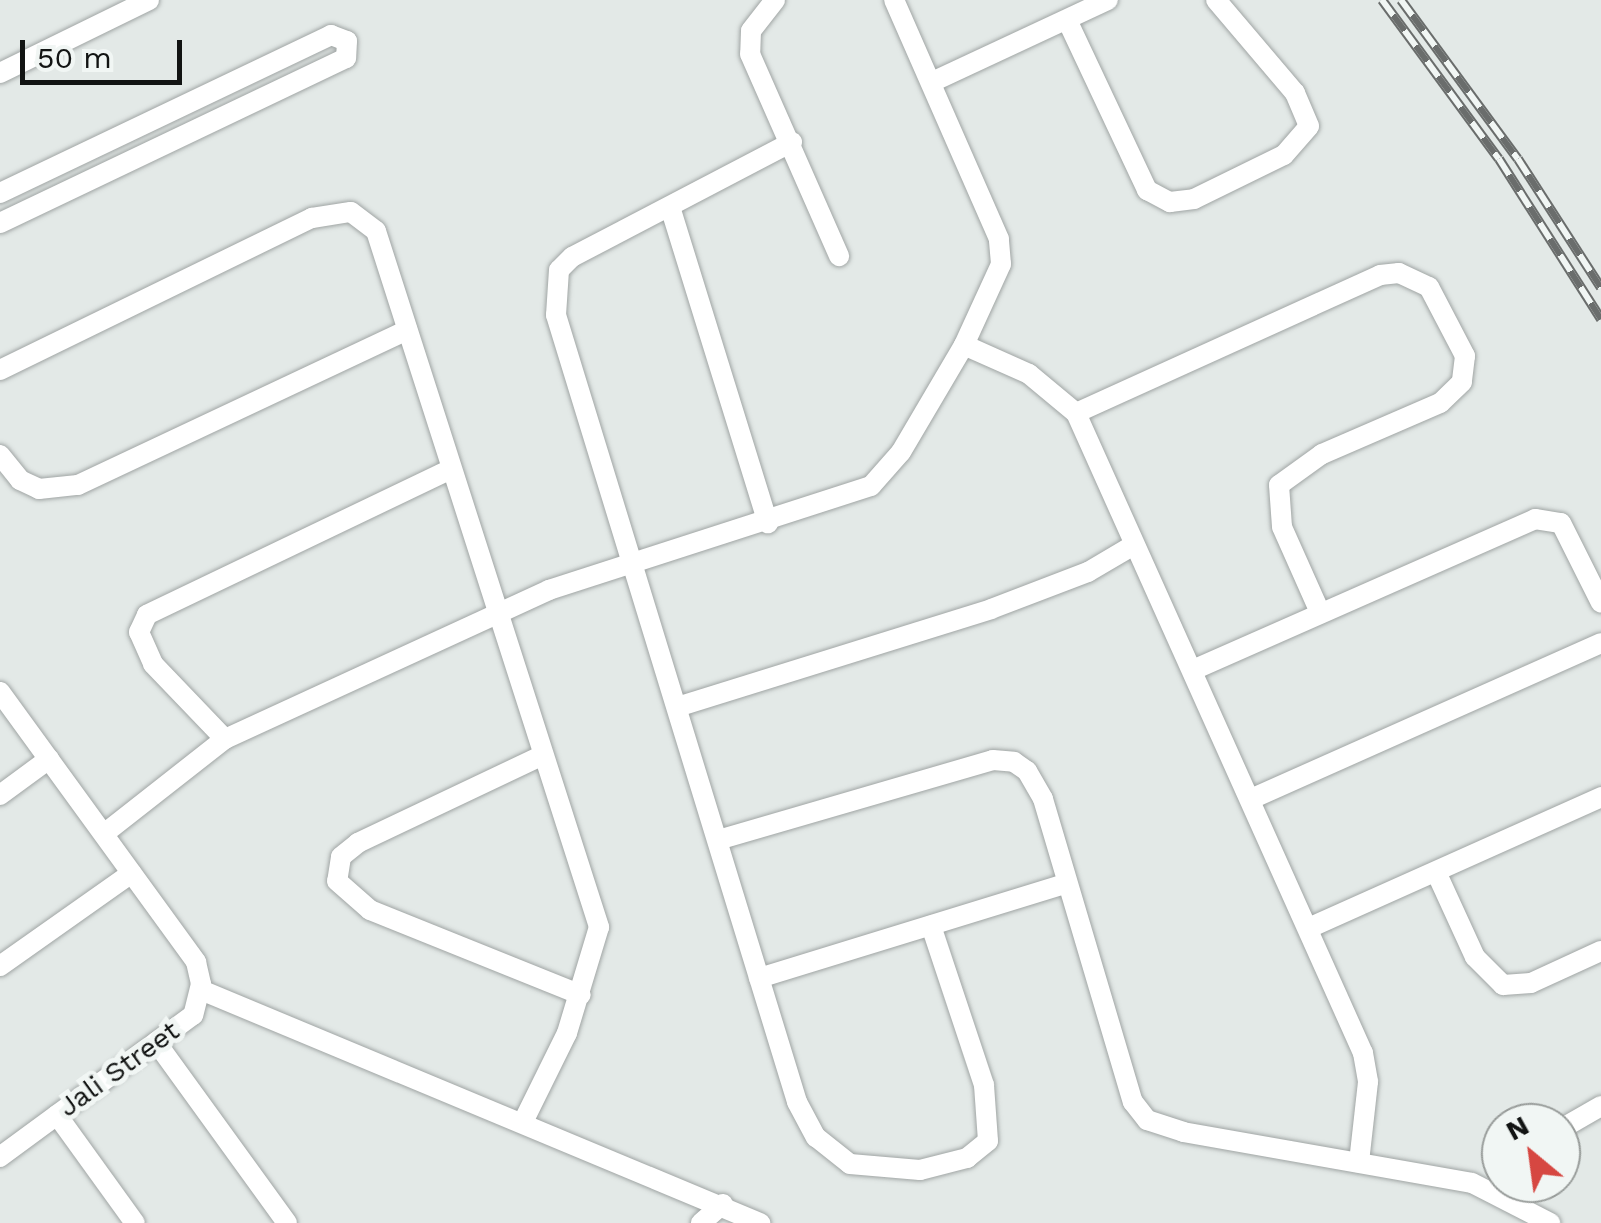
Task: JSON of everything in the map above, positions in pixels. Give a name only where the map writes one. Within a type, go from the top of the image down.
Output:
[{"type":"street","points":[[0,73],[149,0]]},
{"type":"street","points":[[776,0],[751,31],[750,54],[839,256]]},
{"type":"street","points":[[105,833],[225,739],[496,611],[634,563],[851,497],[878,479],[964,344],[993,290],[1001,250],[894,0]]},
{"type":"street","points":[[932,82],[1068,22],[1108,0]]},
{"type":"street","points":[[1068,22],[1147,190],[1170,202],[1194,199],[1284,155],[1309,126],[1295,93],[1216,0]]},
{"type":"street","points":[[0,193],[332,34],[346,41],[346,58],[0,223]]},
{"type":"street","points":[[792,142],[671,210],[572,257],[554,289],[564,345],[797,1102],[828,1150],[880,1171],[953,1164],[981,1150],[990,1124],[932,926]]},
{"type":"street","points":[[671,210],[768,522]]},
{"type":"street","points":[[0,370],[332,212],[358,214],[376,231],[541,756],[568,818],[599,927],[581,996],[522,1122]]},
{"type":"street","points":[[1076,413],[1380,274],[1399,272],[1429,288],[1466,356],[1462,382],[1440,404],[1322,454],[1279,486],[1282,527],[1319,610]]},
{"type":"street","points":[[0,455],[20,480],[38,489],[78,485],[407,330]]},
{"type":"street","points":[[964,344],[1028,374],[1076,413],[1132,546],[1311,927],[1367,1070],[1359,1162]]},
{"type":"street","points":[[225,739],[153,664],[139,632],[141,622],[174,598],[449,470]]},
{"type":"street","points":[[1193,670],[1520,522],[1550,518],[1572,538],[1601,603]]},
{"type":"street","points":[[676,706],[991,610],[1088,572],[1132,546]]},
{"type":"street","points":[[1251,799],[1601,642]]},
{"type":"street","points":[[0,692],[196,962],[201,990],[723,1204],[760,1223]]},
{"type":"street","points":[[541,756],[358,843],[341,857],[337,881],[370,910],[581,996]]},
{"type":"street","points":[[0,795],[49,759]]},
{"type":"street","points":[[718,840],[1004,760],[1028,771],[1036,784],[1133,1102],[1147,1120],[1183,1132],[1481,1184]]},
{"type":"street","points":[[1311,927],[1601,797]]},
{"type":"street","points":[[0,966],[132,873]]},
{"type":"street","points":[[1436,874],[1475,957],[1503,985],[1532,983],[1601,951]]},
{"type":"street","points":[[759,978],[1065,884]]},
{"type":"street","name":"Jali Street","points":[[0,1156],[192,1015],[201,990]]},
{"type":"street","points":[[156,1042],[287,1223]]},
{"type":"street","points":[[57,1115],[135,1223]]},
{"type":"street","points":[[1529,1203],[1550,1223]]},
{"type":"street","points":[[701,1223],[723,1204]]},
{"type":"railway","points":[[1382,0],[1499,159],[1601,319]]},
{"type":"railway","points":[[1401,0],[1518,159],[1601,288]]}]
